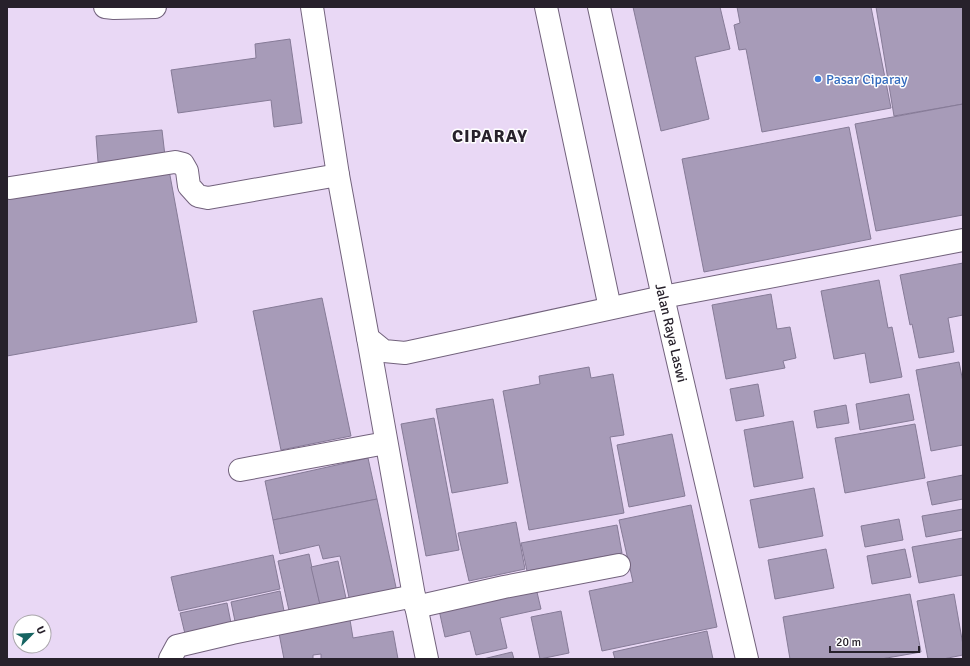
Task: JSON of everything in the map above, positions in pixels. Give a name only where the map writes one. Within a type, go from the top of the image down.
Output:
[{"type":"main road","points":[[105,7],[155,7]]},
{"type":"main road","points":[[312,7],[338,176],[415,601],[427,659]]},
{"type":"main road","points":[[546,7],[610,308]]},
{"type":"main road","name":"Jalan Raya Laswi","points":[[599,7],[662,297],[747,659]]},
{"type":"main road","points":[[10,188],[175,162],[183,164],[187,171],[190,186],[198,196],[208,198],[338,176]]},
{"type":"main road","points":[[368,338],[384,351],[405,353],[662,297],[963,240]]},
{"type":"main road","points":[[240,470],[386,443]]},
{"type":"main road","points":[[170,659],[177,646],[232,633],[504,587],[619,564]]},
{"type":"building","points":[[633,7],[720,7],[730,49],[695,57],[709,119],[661,131]]},
{"type":"building","name":"Pasar Ciparay","points":[[737,7],[871,7],[891,108],[762,132],[746,49],[739,50],[734,25],[740,23]]},
{"type":"building","points":[[876,7],[963,7],[963,104],[894,116]]},
{"type":"building","points":[[290,39],[302,123],[274,127],[271,100],[178,113],[171,70],[256,58],[255,44]]},
{"type":"building","points":[[963,104],[963,215],[876,231],[855,124]]},
{"type":"building","points":[[849,127],[871,239],[704,272],[682,159]]},
{"type":"building","points":[[162,130],[165,156],[98,162],[96,136]]},
{"type":"building","points":[[169,170],[197,322],[7,356],[7,198]]},
{"type":"building","points":[[963,263],[963,315],[948,318],[954,352],[919,358],[912,324],[910,325],[900,275]]},
{"type":"building","points":[[879,280],[888,328],[892,327],[902,377],[870,383],[865,353],[834,359],[821,291]]},
{"type":"building","points":[[771,294],[777,329],[790,327],[796,358],[783,361],[785,368],[726,379],[712,305]]},
{"type":"building","points":[[322,298],[351,436],[281,450],[253,311]]},
{"type":"building","points":[[959,362],[963,382],[963,445],[931,451],[916,370]]},
{"type":"building","points":[[589,367],[591,378],[613,374],[624,435],[610,437],[624,513],[529,530],[503,391],[540,384],[539,376]]},
{"type":"building","points":[[758,384],[764,416],[736,421],[730,389]]},
{"type":"building","points":[[909,394],[914,420],[860,430],[856,404]]},
{"type":"building","points":[[493,399],[508,483],[452,493],[436,409]]},
{"type":"building","points":[[846,405],[849,423],[817,428],[814,411]]},
{"type":"building","points":[[434,418],[459,550],[426,556],[401,424]]},
{"type":"building","points":[[793,421],[803,478],[754,487],[744,430]]},
{"type":"building","points":[[915,424],[925,478],[845,493],[835,438]]},
{"type":"building","points":[[672,434],[685,496],[629,507],[617,445]]},
{"type":"building","points":[[368,458],[377,499],[273,520],[265,481]]},
{"type":"building","points":[[963,475],[963,499],[932,505],[927,482]]},
{"type":"building","points":[[814,488],[823,536],[759,548],[750,500]]},
{"type":"building","points":[[377,499],[397,592],[350,602],[340,556],[323,559],[319,545],[280,554],[273,520]]},
{"type":"building","points":[[691,505],[717,627],[602,651],[589,591],[633,582],[619,520]]},
{"type":"building","points":[[963,509],[963,530],[926,537],[922,516]]},
{"type":"building","points":[[899,519],[903,540],[865,547],[861,526]]},
{"type":"building","points":[[516,522],[525,569],[469,581],[458,533]]},
{"type":"building","points":[[617,525],[622,553],[527,571],[521,543]]},
{"type":"building","points":[[963,538],[963,575],[919,583],[912,547]]},
{"type":"building","points":[[826,549],[834,588],[775,599],[768,560]]},
{"type":"building","points":[[905,549],[911,577],[872,584],[867,556]]},
{"type":"building","points":[[309,554],[321,609],[290,615],[278,561]]},
{"type":"building","points":[[273,555],[280,589],[179,611],[171,577]]},
{"type":"building","points":[[338,561],[347,603],[321,609],[311,567]]},
{"type":"building","points":[[536,588],[541,609],[500,618],[507,648],[476,655],[470,631],[445,637],[439,610]]},
{"type":"building","points":[[280,591],[285,616],[236,626],[231,602]]},
{"type":"building","points":[[910,594],[921,652],[881,659],[790,659],[783,617]]},
{"type":"building","points":[[954,594],[963,645],[963,655],[943,659],[928,659],[917,601]]},
{"type":"building","points":[[227,603],[232,628],[186,638],[180,613]]},
{"type":"building","points":[[561,611],[569,653],[540,659],[531,617]]},
{"type":"building","points":[[349,614],[353,638],[393,631],[398,659],[321,659],[321,654],[313,655],[313,659],[284,659],[278,628]]},
{"type":"building","points":[[707,631],[713,659],[615,659],[613,652]]},
{"type":"building","points":[[512,652],[514,659],[483,659]]},
{"type":"place","name":"Pasar Ciparay","points":[[818,79]]},
{"type":"district","name":"CIPARAY","points":[[490,136]]}]
